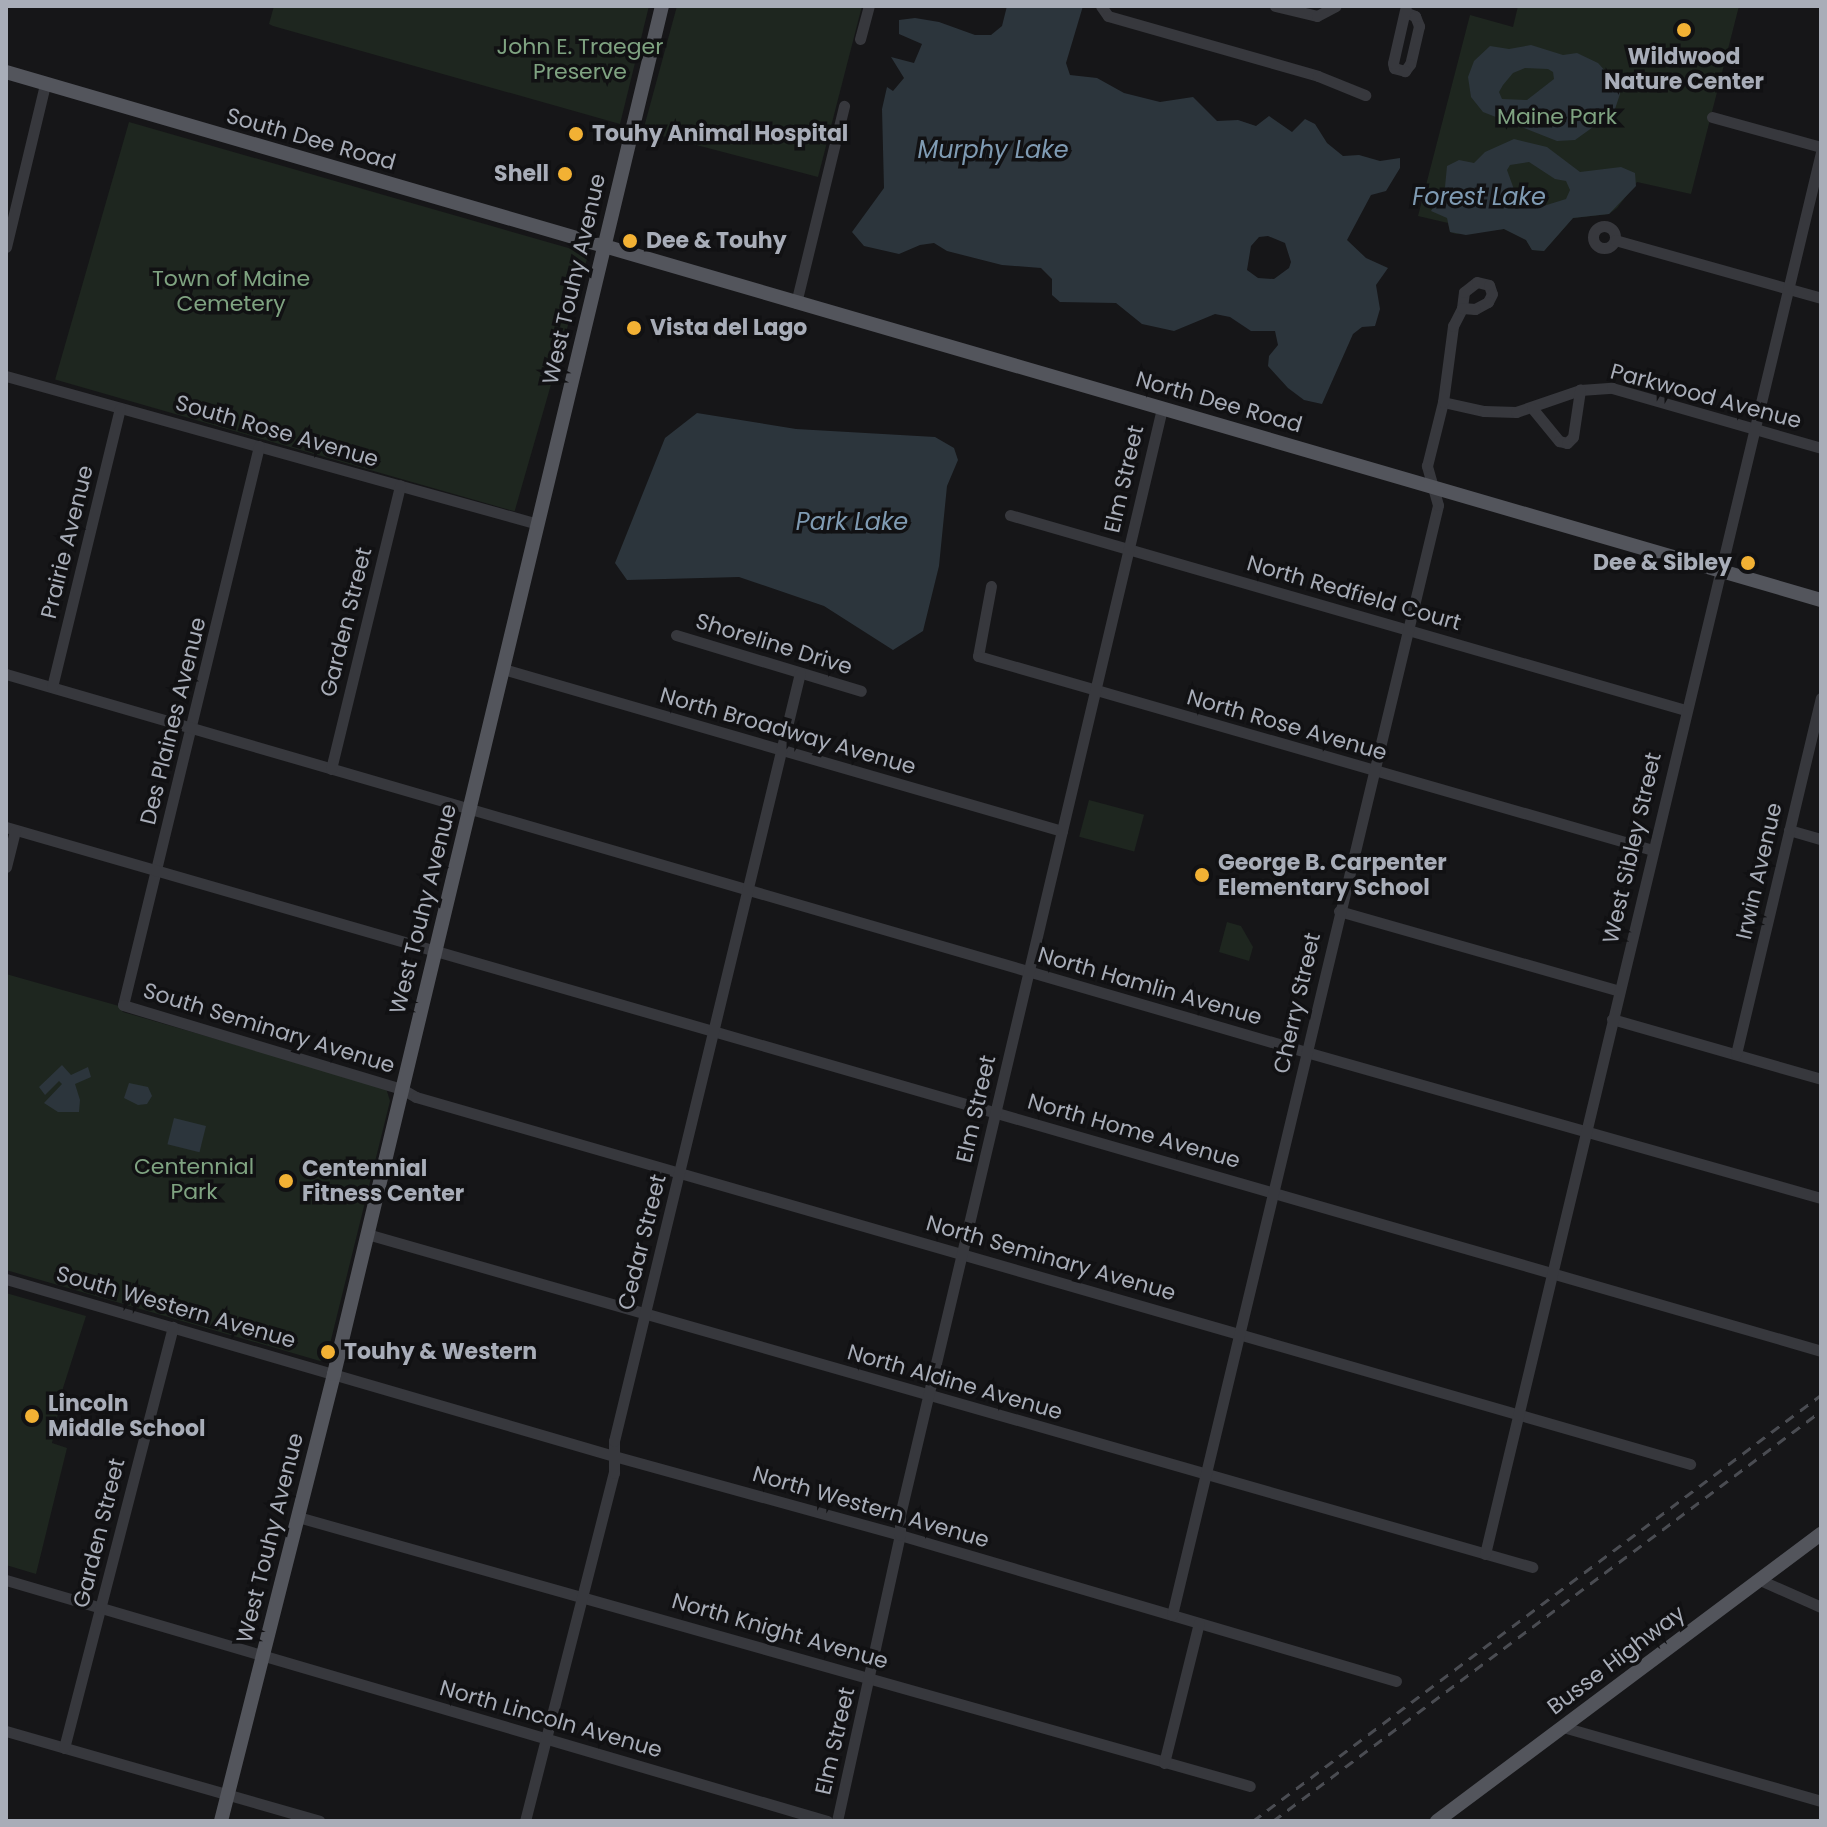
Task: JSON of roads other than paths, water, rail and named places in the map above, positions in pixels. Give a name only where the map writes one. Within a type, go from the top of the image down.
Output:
[{"type":"main road","name":"West Touhy Avenue","points":[[221,1821],[334,1374],[662,6]]},
{"type":"main road","name":"South Dee Road","points":[[6,72],[604,248]]},
{"type":"main road","name":"North Dee Road","points":[[604,248],[1821,600]]},
{"type":"main road","name":"Busse Highway","points":[[1437,1821],[1821,1534]]},
{"type":"street","points":[[860,39],[869,6]]},
{"type":"street","points":[[1101,6],[1108,16],[1318,76],[1365,95]]},
{"type":"street","points":[[1275,6],[1317,16],[1336,6]]},
{"type":"street","points":[[1406,9],[1415,16],[1419,26],[1410,64],[1405,71],[1394,68],[1393,63],[1406,9]]},
{"type":"street","points":[[6,247],[45,84]]},
{"type":"street","points":[[796,303],[844,106]]},
{"type":"street","points":[[1712,117],[1821,150]]},
{"type":"street","name":"West Sibley Street","points":[[1485,1554],[1821,150]]},
{"type":"street","points":[[1615,240],[1821,298]]},
{"type":"street","name":"Cherry Street","points":[[1172,1615],[1438,505],[1427,466],[1443,402],[1453,326],[1462,308]]},
{"type":"street","name":"South Rose Avenue","points":[[6,376],[538,524]]},
{"type":"street","name":"Parkwood Avenue","points":[[1443,402],[1493,412],[1532,408],[1580,390],[1612,388],[1821,448]]},
{"type":"street","name":"Parkwood Avenue","points":[[1532,408],[1559,441],[1567,443],[1573,437],[1580,390]]},
{"type":"street","name":"Prairie Avenue","points":[[52,687],[120,408]]},
{"type":"street","name":"Elm Street","points":[[837,1821],[900,1535],[900,1515],[1162,408]]},
{"type":"street","name":"Des Plaines Avenue","points":[[123,1005],[259,446]]},
{"type":"street","name":"Garden Street","points":[[331,769],[400,485]]},
{"type":"street","name":"North Redfield Court","points":[[1010,515],[1685,710]]},
{"type":"street","name":"North Rose Avenue","points":[[991,586],[978,656],[1653,850]]},
{"type":"street","name":"Shoreline Drive","points":[[676,635],[861,691]]},
{"type":"street","name":"North Broadway Avenue","points":[[503,669],[1062,831]]},
{"type":"street","name":"Cedar Street","points":[[525,1821],[614,1473],[614,1441],[800,673]]},
{"type":"street","name":"North Hamlin Avenue","points":[[6,674],[748,891],[1821,1198]]},
{"type":"street","name":"Irwin Avenue","points":[[1736,1054],[1821,698]]},
{"type":"street","points":[[6,867],[11,829]]},
{"type":"street","name":"North Home Avenue","points":[[11,829],[1821,1351]]},
{"type":"street","points":[[1789,830],[1821,839]]},
{"type":"street","points":[[1339,911],[1619,991]]},
{"type":"street","name":"South Seminary Avenue","points":[[123,1005],[402,1089]]},
{"type":"street","points":[[1612,1019],[1821,1079]]},
{"type":"street","name":"North Seminary Avenue","points":[[402,1089],[416,1097],[1690,1464]]},
{"type":"street","name":"North Aldine Avenue","points":[[367,1234],[1532,1567]]},
{"type":"street","name":"South Western Avenue","points":[[6,1279],[334,1374]]},
{"type":"street","name":"Garden Street","points":[[64,1748],[173,1327]]},
{"type":"street","name":"North Western Avenue","points":[[334,1374],[900,1535],[1396,1681]]},
{"type":"street","name":"North Knight Avenue","points":[[298,1517],[1250,1786]]},
{"type":"street","name":"North Lincoln Avenue","points":[[6,1580],[827,1821]]},
{"type":"street","points":[[1760,1580],[1821,1607]]},
{"type":"street","points":[[1164,1763],[1199,1623]]},
{"type":"street","points":[[1563,1727],[1821,1801]]},
{"type":"street","points":[[6,1731],[319,1821]]},
{"type":"water","name":"Murphy Lake","points":[[1007,6],[1083,6],[1066,63],[1070,75],[1097,78],[1124,93],[1160,102],[1193,97],[1217,121],[1238,120],[1256,126],[1269,116],[1292,132],[1305,119],[1315,124],[1327,143],[1343,156],[1359,155],[1380,161],[1400,158],[1400,168],[1386,191],[1371,195],[1347,240],[1366,258],[1388,268],[1376,285],[1380,309],[1375,326],[1362,327],[1353,334],[1322,404],[1304,400],[1268,366],[1269,356],[1278,345],[1275,331],[1251,331],[1230,317],[1215,314],[1174,331],[1142,324],[1116,303],[1060,302],[1052,295],[1052,279],[1041,268],[1002,265],[947,251],[934,243],[899,254],[864,246],[852,232],[884,188],[882,109],[887,87],[893,91],[904,78],[891,57],[914,63],[922,44],[899,34],[899,20],[915,18],[939,22],[975,35],[991,35],[1002,26]],"holes":[[[1268,236],[1285,243],[1291,262],[1289,268],[1274,279],[1258,278],[1247,270],[1251,246],[1259,237]]]},
{"type":"water","points":[[1531,45],[1563,55],[1577,53],[1598,63],[1618,85],[1620,94],[1614,112],[1575,140],[1557,141],[1483,112],[1471,97],[1468,77],[1474,61],[1490,46],[1509,49]],"holes":[[[1525,68],[1553,72],[1554,79],[1527,100],[1502,99],[1499,92],[1513,73]]]},
{"type":"water","name":"Forest Lake","points":[[1514,139],[1547,147],[1580,172],[1621,167],[1635,173],[1636,186],[1609,214],[1573,218],[1544,251],[1532,250],[1526,240],[1504,229],[1466,235],[1450,232],[1447,218],[1431,211],[1445,187],[1447,166],[1459,160],[1474,163],[1485,152]],"holes":[[[1529,162],[1555,179],[1566,181],[1570,190],[1566,199],[1537,208],[1520,206],[1507,170],[1510,165]]]},
{"type":"water","name":"Park Lake","points":[[697,413],[796,429],[935,437],[954,448],[958,460],[947,486],[939,566],[923,631],[893,650],[824,606],[739,577],[627,580],[615,563],[665,438]]},
{"type":"water","points":[[62,1065],[71,1075],[88,1067],[91,1077],[75,1084],[80,1100],[79,1112],[58,1112],[44,1103],[62,1084],[59,1081],[45,1095],[39,1087]]},
{"type":"water","points":[[129,1083],[148,1087],[152,1096],[147,1104],[138,1105],[124,1098]]},
{"type":"water","points":[[174,1118],[206,1126],[199,1152],[167,1144]]},
{"type":"railway","points":[[1253,1821],[1821,1395]]},
{"type":"railway","points":[[1273,1821],[1821,1411]]},
{"type":"place","name":"Wildwood Nature Center","points":[[1684,30]]},
{"type":"place","name":"Touhy Animal Hospital","points":[[576,134]]},
{"type":"place","name":"Shell","points":[[565,174]]},
{"type":"place","name":"Dee & Touhy","points":[[630,241]]},
{"type":"place","name":"Vista del Lago","points":[[634,328]]},
{"type":"place","name":"Dee & Sibley","points":[[1748,563]]},
{"type":"place","name":"George B. Carpenter Elementary School","points":[[1202,875]]},
{"type":"place","name":"Centennial Fitness Center","points":[[286,1181]]},
{"type":"place","name":"Touhy & Western","points":[[328,1352]]},
{"type":"place","name":"Lincoln Middle School","points":[[32,1416]]},
{"type":"park label","name":"John E. Traeger Preserve","points":[[580,58]]},
{"type":"park label","name":"Maine Park","points":[[1557,117]]},
{"type":"park label","name":"Town of Maine Cemetery","points":[[231,290]]},
{"type":"park label","name":"Centennial Park","points":[[194,1178]]}]
